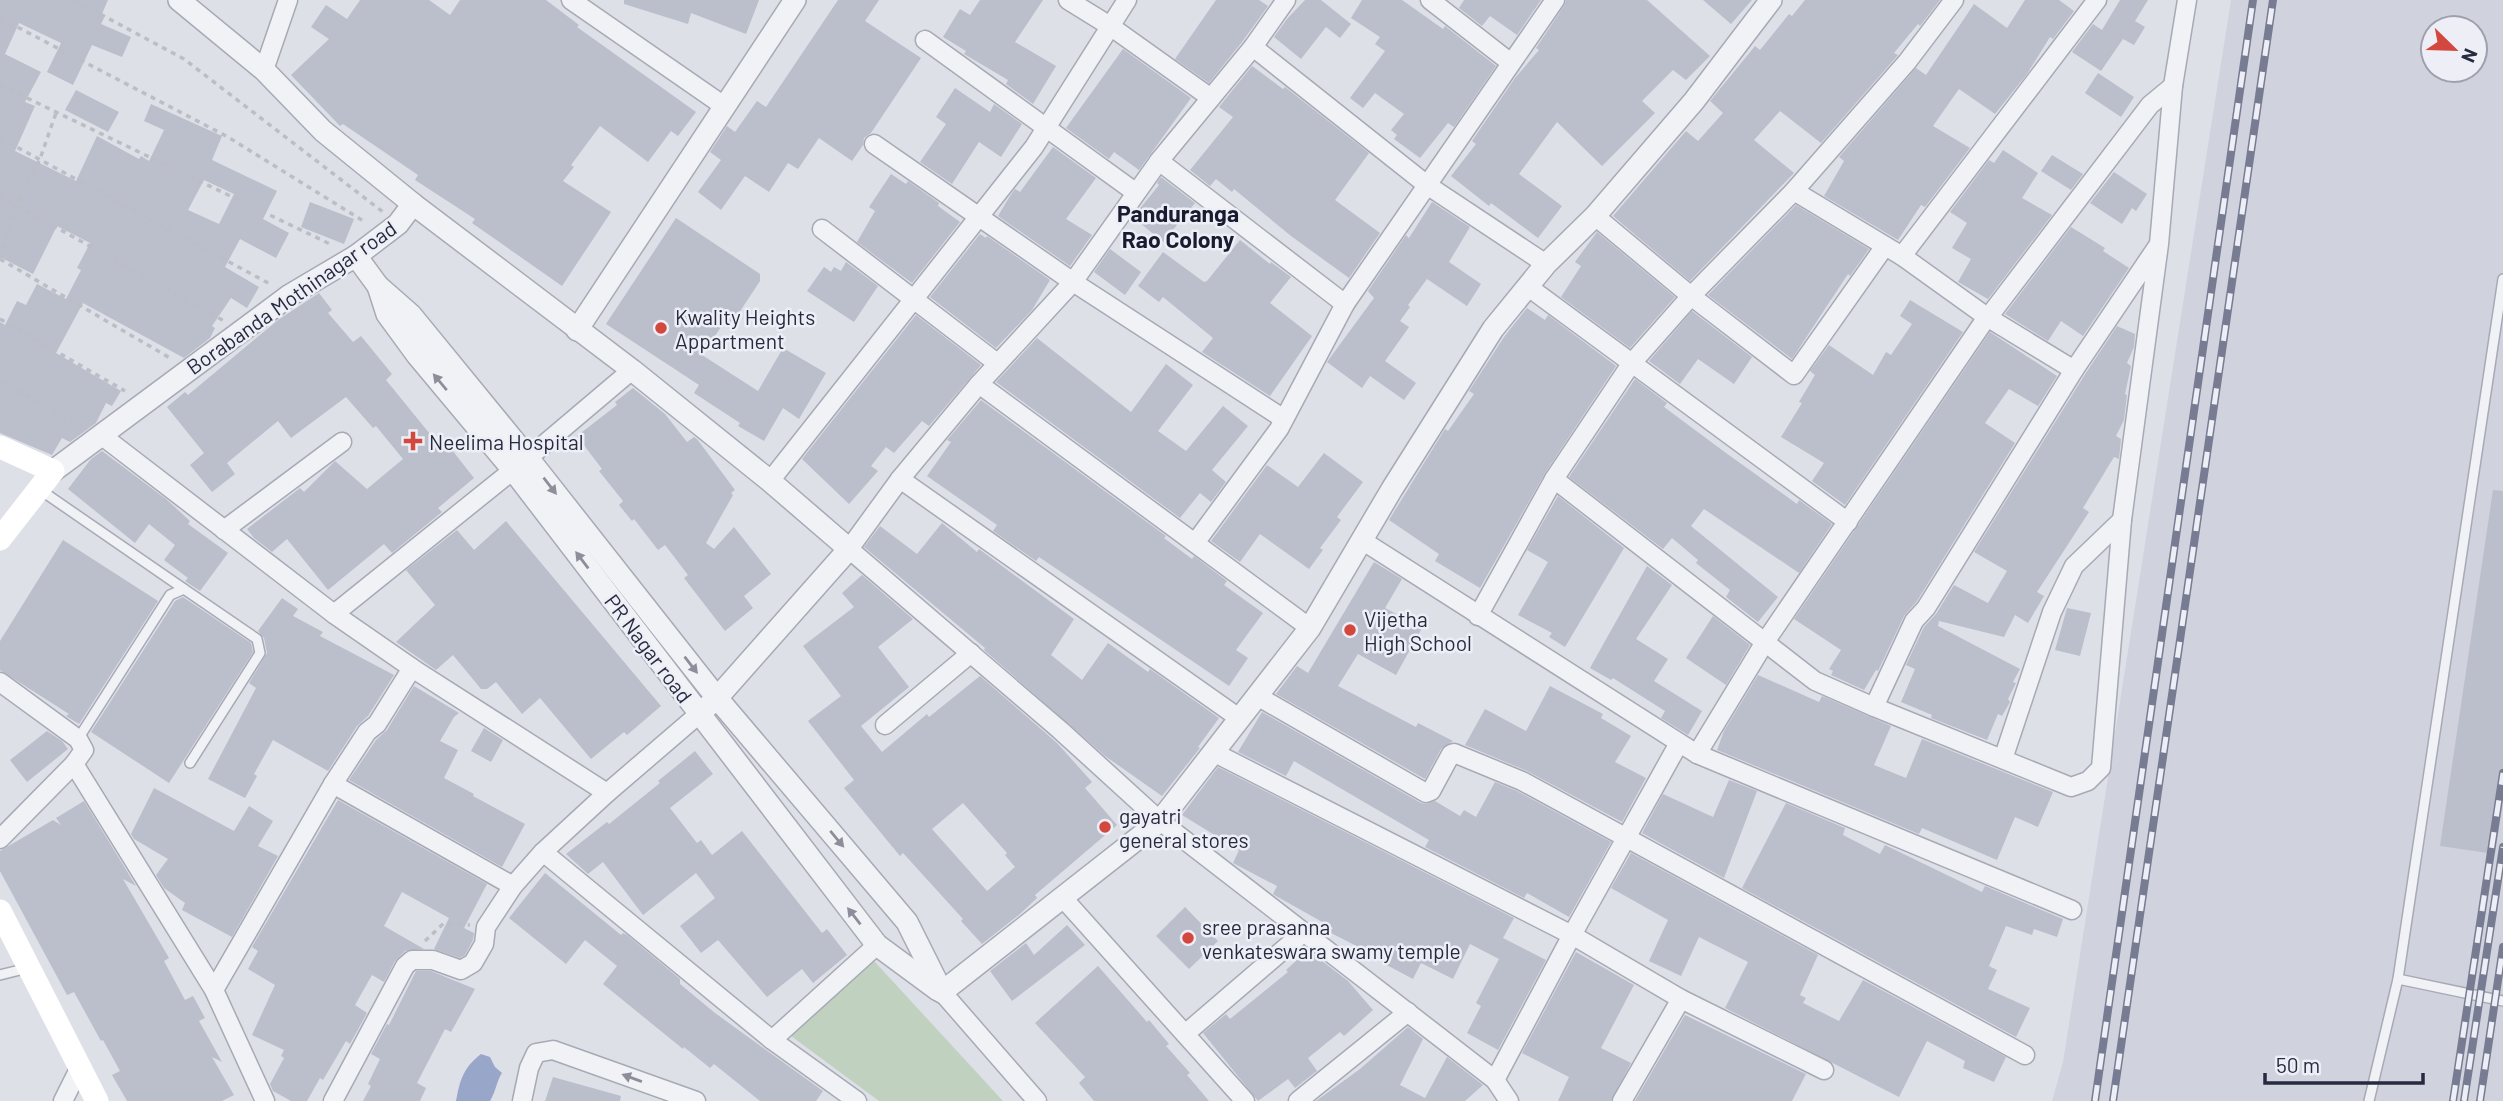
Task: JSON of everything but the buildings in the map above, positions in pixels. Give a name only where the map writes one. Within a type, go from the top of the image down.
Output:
[{"type":"main road","points":[[0,447],[46,480]]},
{"type":"main road","name":"Borabanda Mothinagar road","points":[[0,539],[46,480]]},
{"type":"main road","points":[[2,918],[97,1101]]},
{"type":"street","name":"Borabanda Mothinagar road","points":[[46,480],[101,435],[241,330],[290,295],[356,256],[391,229],[413,204],[324,131],[264,70],[179,0]]},
{"type":"street","points":[[264,70],[288,0]]},
{"type":"street","points":[[571,0],[724,106]]},
{"type":"street","points":[[577,330],[795,0]]},
{"type":"street","points":[[1068,0],[1211,97]]},
{"type":"street","points":[[770,481],[1034,147],[1127,0]]},
{"type":"street","points":[[1430,0],[1511,63]]},
{"type":"street","points":[[1195,543],[1284,419],[1345,304],[1555,0]]},
{"type":"street","points":[[942,992],[1160,821],[1310,628],[1392,489],[1493,329],[1546,264],[1595,216],[1694,101],[1770,0]]},
{"type":"street","points":[[1478,616],[1554,479],[1631,365],[1691,296],[1794,191],[1907,62],[1954,0]]},
{"type":"street","points":[[1902,256],[2097,0]]},
{"type":"street","points":[[1554,479],[1815,681],[2071,787],[2088,781],[2101,768],[2122,520],[2159,244],[2173,86],[2187,0]]},
{"type":"street","points":[[333,1101],[405,966],[412,960],[433,960],[461,970],[473,963],[484,944],[485,927],[513,886],[543,852],[718,698],[849,550],[901,479],[979,384],[1073,282],[1158,161],[1252,47],[1282,1]]},
{"type":"street","points":[[925,40],[1135,192]]},
{"type":"street","points":[[1252,47],[1427,185],[1546,264]]},
{"type":"street","points":[[1697,754],[1765,642],[1987,317],[2150,105],[2173,86]]},
{"type":"street","points":[[874,144],[1073,282],[1284,419]]},
{"type":"street","points":[[1158,161],[1345,304]]},
{"type":"street","points":[[1794,191],[1902,256],[1987,317],[2074,370]]},
{"type":"street","points":[[413,204],[632,370],[770,481],[1060,730],[1160,821],[1495,1080],[1509,1101]]},
{"type":"street","points":[[1595,216],[1691,296],[1794,375],[1885,246]]},
{"type":"street","points":[[821,229],[997,363]]},
{"type":"street","points":[[1874,706],[1914,621],[1926,608],[2074,370],[2159,244]]},
{"type":"street","name":"PR Nagar road","points":[[356,256],[378,286],[411,315],[699,714],[877,944],[942,992],[1037,1101]]},
{"type":"street","points":[[1527,286],[1848,522]]},
{"type":"street","points":[[334,614],[521,464],[632,370]]},
{"type":"street","points":[[979,384],[1310,628]]},
{"type":"street","points":[[101,435],[334,614],[412,668],[607,793]]},
{"type":"street","points":[[225,530],[342,442]]},
{"type":"street","name":"PR Nagar road","points":[[521,464],[907,922],[942,992]]},
{"type":"street","points":[[901,479],[1239,718]]},
{"type":"street","points":[[2003,759],[2052,612],[2074,566],[2122,520]]},
{"type":"street","points":[[1363,541],[1697,754],[2072,910]]},
{"type":"street","points":[[885,725],[971,653]]},
{"type":"street","points":[[214,990],[333,784],[367,732],[377,724],[412,668]]},
{"type":"street","points":[[0,682],[78,739],[84,750],[74,764],[0,839]]},
{"type":"street","points":[[1257,696],[1426,793],[1431,791],[1454,753],[1522,781],[2025,1055]]},
{"type":"street","points":[[1495,1080],[1679,743]]},
{"type":"street","points":[[1213,752],[1572,935],[1681,999],[1824,1070]]},
{"type":"street","points":[[74,764],[214,990],[265,1101]]},
{"type":"street","points":[[333,784],[513,886]]},
{"type":"street","points":[[543,852],[772,1040],[857,1101]]},
{"type":"street","points":[[1062,897],[1245,1101]]},
{"type":"street","points":[[1185,1034],[1304,932]]},
{"type":"street","points":[[772,1040],[877,944]]},
{"type":"street","points":[[1622,1101],[1681,999]]},
{"type":"street","points":[[1298,1101],[1408,1012]]},
{"type":"street","points":[[522,1101],[529,1068],[536,1053],[554,1050],[696,1101]]},
{"type":"street","points":[[63,1101],[80,1067]]},
{"type":"lane","points":[[2369,1101],[2398,979],[2503,279]]},
{"type":"lane","points":[[46,480],[184,589],[257,639],[260,653],[190,763]]},
{"type":"lane","points":[[78,739],[170,595],[184,589]]},
{"type":"lane","points":[[0,975],[29,968]]},
{"type":"lane","points":[[2398,979],[2503,1001]]},
{"type":"path","points":[[74,0],[184,59],[391,229]]},
{"type":"path","points":[[0,18],[228,137],[391,229]]},
{"type":"path","points":[[0,85],[356,256]]},
{"type":"path","points":[[56,113],[40,159],[17,205],[0,259],[190,369]]},
{"type":"path","points":[[0,138],[290,295]]},
{"type":"path","points":[[0,196],[241,330]]},
{"type":"path","points":[[0,319],[145,402]]},
{"type":"path","points":[[0,381],[101,435]]},
{"type":"path","points":[[412,960],[418,948],[444,923],[485,927]]},
{"type":"shaded area","points":[[2231,0],[2503,0],[2503,1101],[2052,1101],[2063,1062]]},
{"type":"green space","points":[[874,961],[1003,1101],[879,1101],[791,1036]]},
{"type":"water","points":[[481,1054],[490,1057],[502,1073],[490,1101],[456,1101],[463,1075]]},
{"type":"railway","points":[[2095,1101],[2253,0]]},
{"type":"railway","points":[[2113,1101],[2273,0]]},
{"type":"railway","points":[[2453,1101],[2503,773]]},
{"type":"railway","points":[[2464,1101],[2503,847]]},
{"type":"railway","points":[[2480,1101],[2503,947]]},
{"type":"place","name":"Kwality Heights Appartment","points":[[661,328]]},
{"type":"place","name":"Neelima Hospital","points":[[413,441]]},
{"type":"place","name":"Vijetha High School","points":[[1350,630]]},
{"type":"place","name":"gayatri general stores","points":[[1105,827]]},
{"type":"place","name":"sree prasanna venkateswara swamy temple","points":[[1188,938]]},
{"type":"district","name":"Panduranga Rao Colony","points":[[1178,226]]}]
